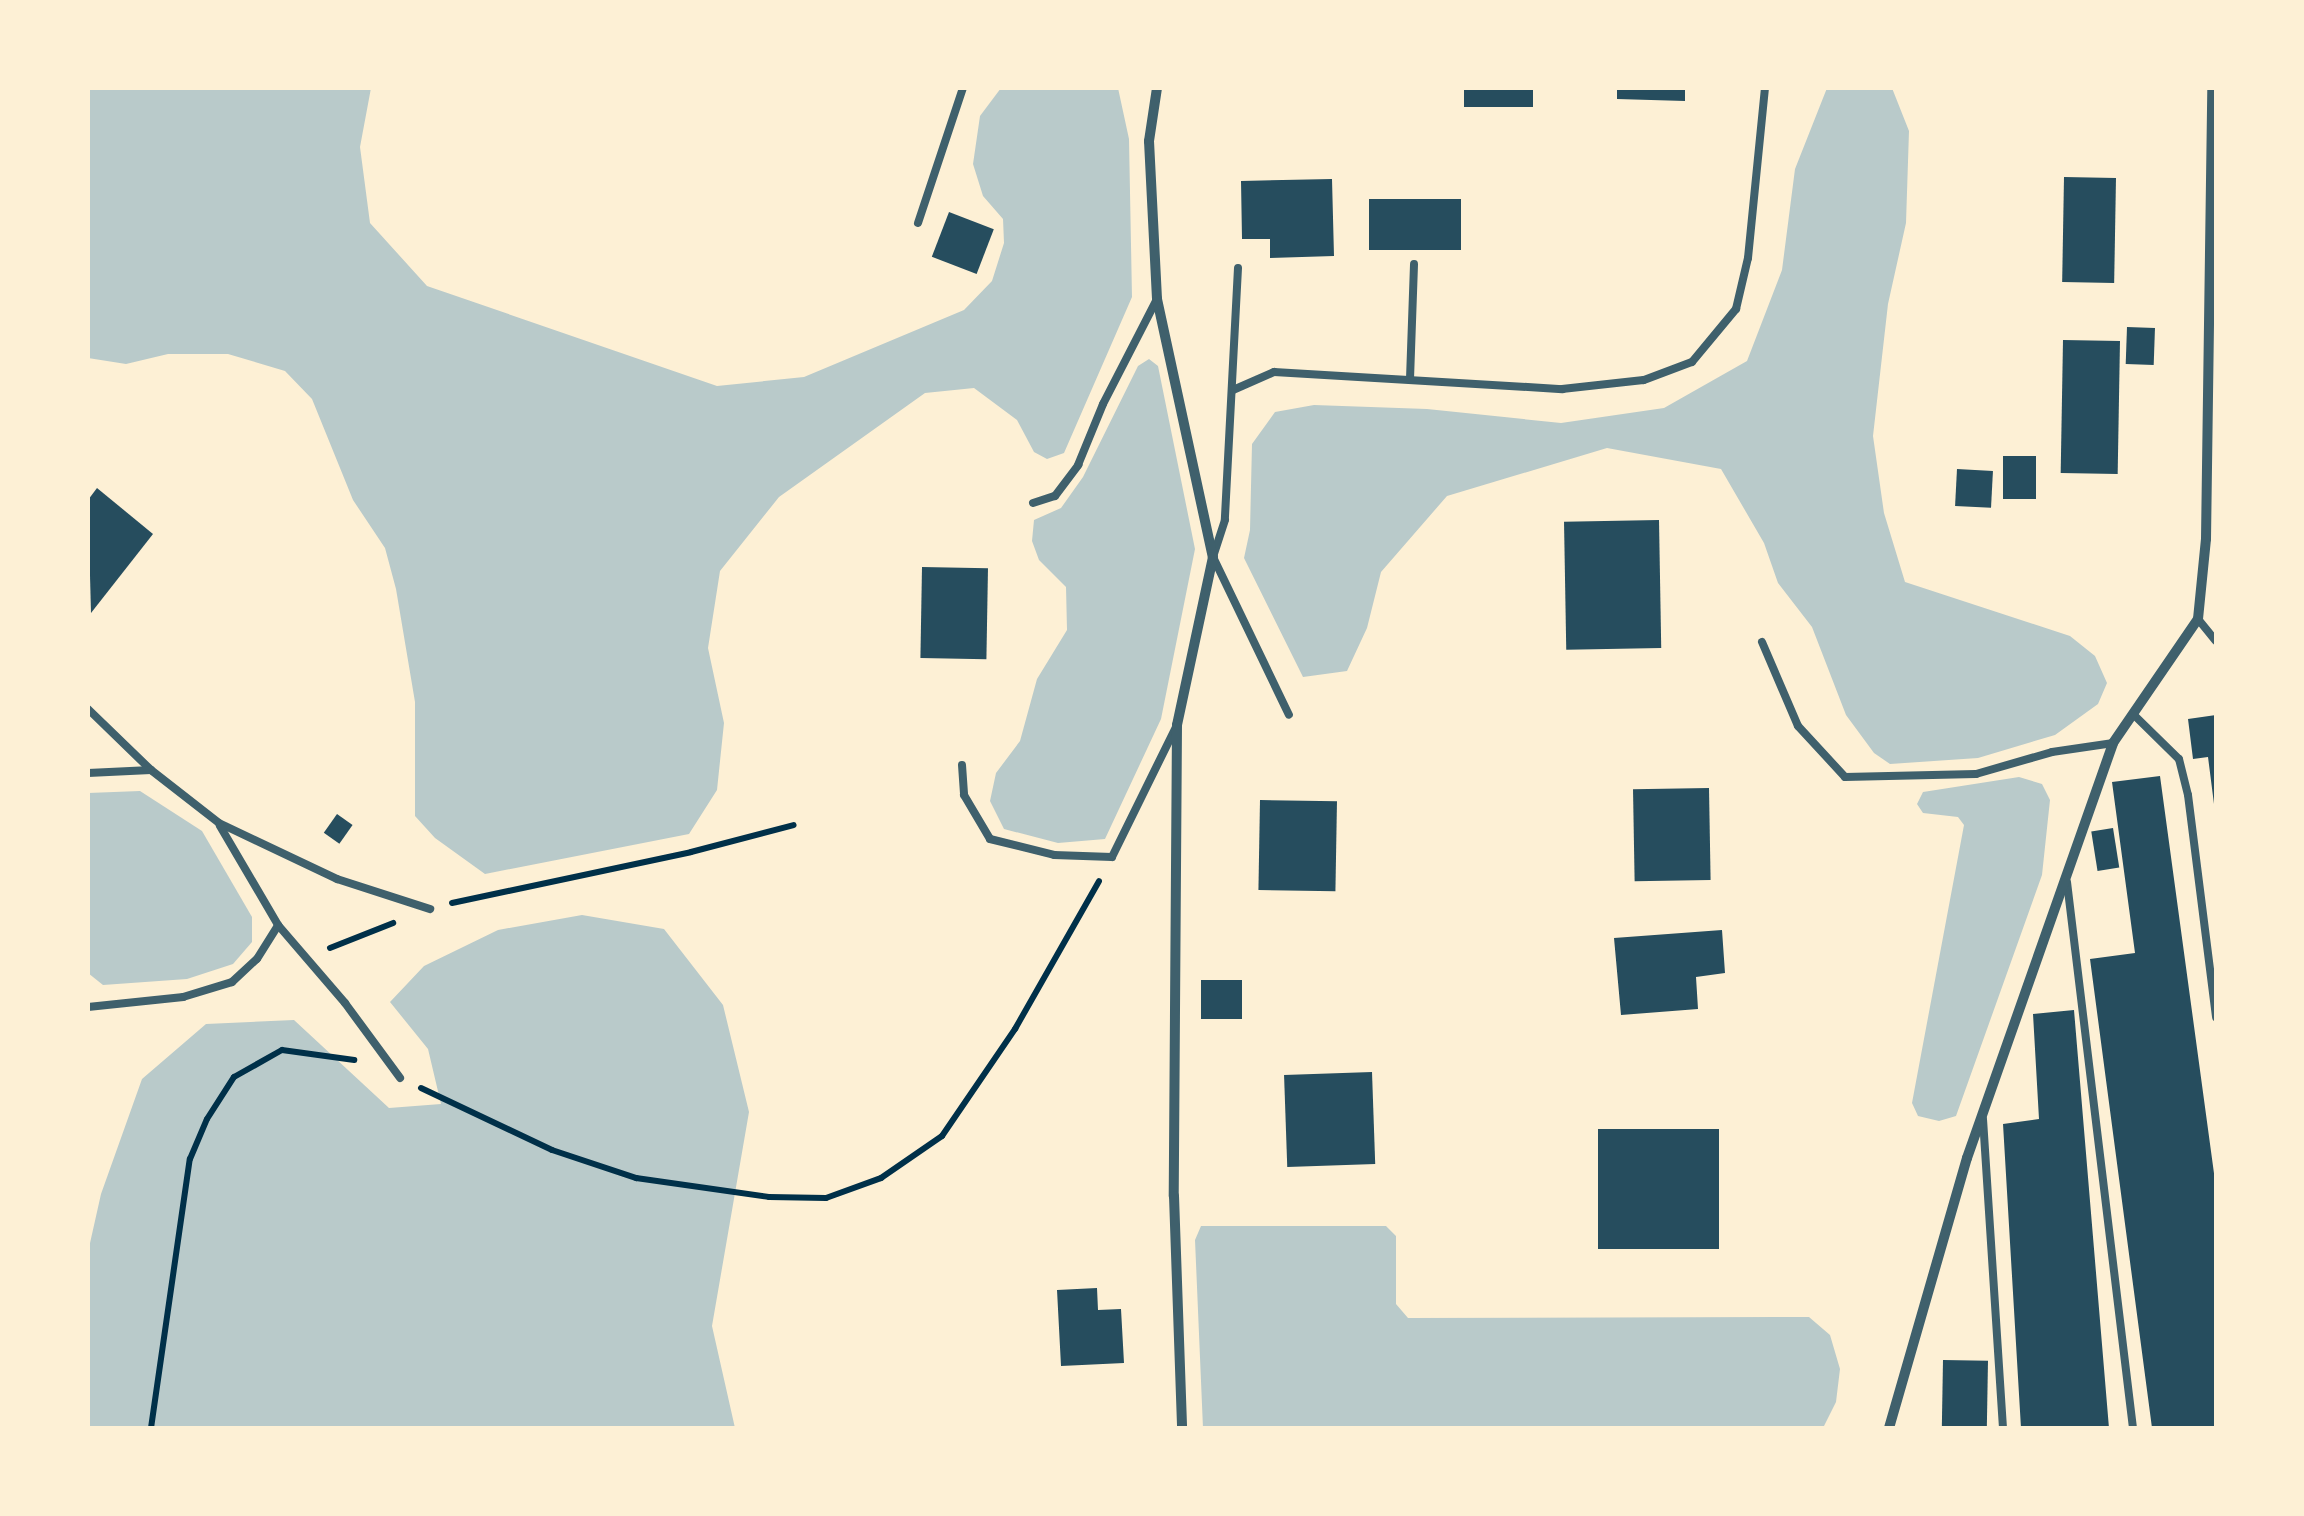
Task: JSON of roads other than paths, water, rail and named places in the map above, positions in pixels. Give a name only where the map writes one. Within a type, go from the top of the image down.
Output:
[{"type":"street","points":[[1157,88],[1149,141],[1157,298],[1213,557],[1177,725],[1174,1196],[1182,1428]]},
{"type":"street","points":[[1889,1428],[1983,1111],[2113,743],[2198,619],[2206,539],[2212,88]]},
{"type":"lane","points":[[918,223],[963,88]]},
{"type":"lane","points":[[1232,390],[1274,372],[1562,389],[1644,380],[1692,362],[1736,308],[1748,258],[1765,88]]},
{"type":"lane","points":[[1410,378],[1414,264]]},
{"type":"lane","points":[[1238,268],[1225,520],[1213,557],[1289,716]]},
{"type":"lane","points":[[1033,503],[1056,496],[1078,465],[1103,404],[1157,298]]},
{"type":"lane","points":[[2198,619],[2216,642]]},
{"type":"lane","points":[[1762,642],[1798,726],[1845,778],[1976,774],[2052,752],[2113,743]]},
{"type":"lane","points":[[88,708],[151,770],[219,823],[337,879],[430,909]]},
{"type":"lane","points":[[2133,714],[2179,759],[2188,795],[2216,1017]]},
{"type":"lane","points":[[962,765],[964,795],[990,839],[1054,854],[1112,858],[1177,725]]},
{"type":"lane","points":[[88,773],[151,770]]},
{"type":"lane","points":[[219,823],[278,925],[346,1003],[400,1078]]},
{"type":"lane","points":[[2066,878],[2133,1428]]},
{"type":"lane","points":[[88,1007],[184,997],[232,982],[257,960],[278,925]]},
{"type":"lane","points":[[1983,1111],[2003,1428]]}]
